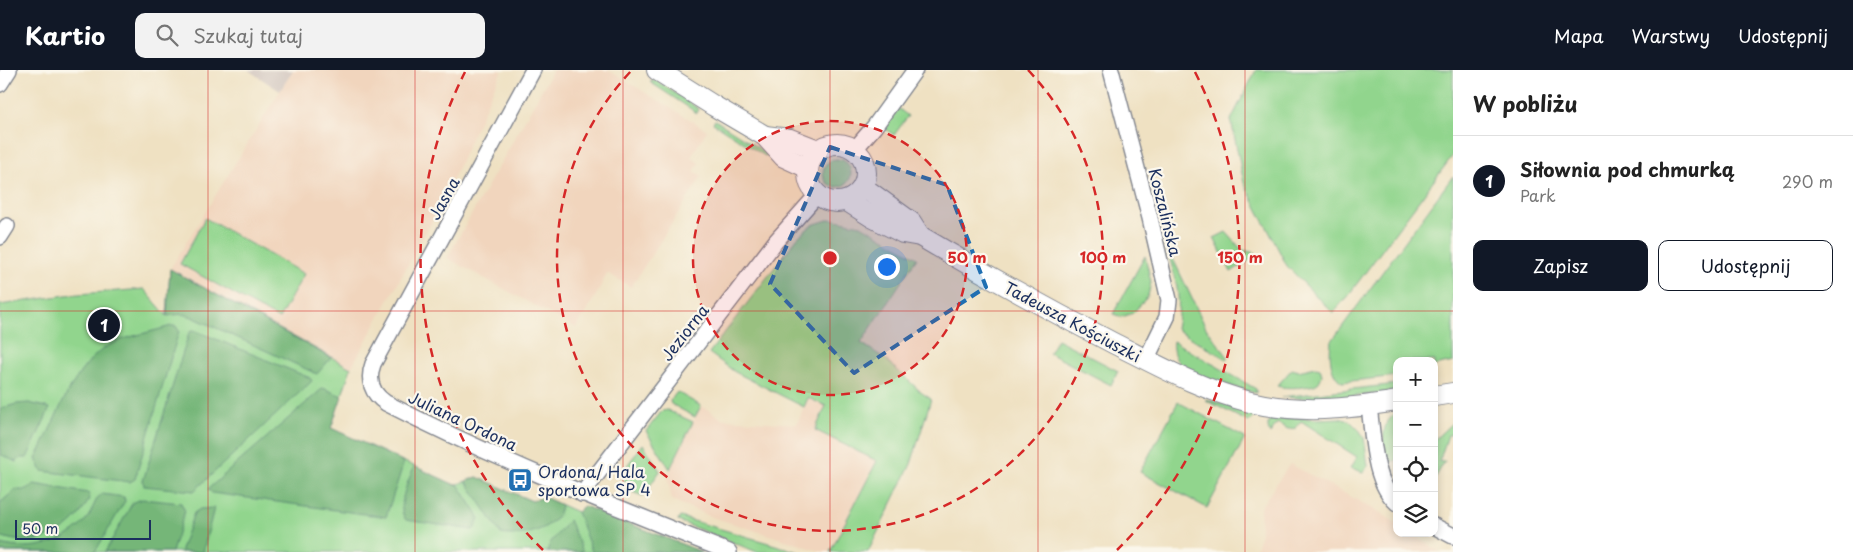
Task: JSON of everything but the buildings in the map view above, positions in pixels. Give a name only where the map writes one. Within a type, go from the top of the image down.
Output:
[{"type":"street","points":[[0,84],[10,70]]},
{"type":"street","name":"Jasna","points":[[385,343],[533,70]]},
{"type":"street","points":[[658,70],[765,136],[784,157],[808,168]]},
{"type":"street","points":[[855,149],[874,127],[915,70]]},
{"type":"street","name":"Koszalińska","points":[[1111,70],[1169,300],[1167,317],[1146,360]]},
{"type":"street","points":[[765,136],[790,139],[818,150]]},
{"type":"street","points":[[837,143],[855,149],[862,157],[866,167],[863,188],[856,196],[847,201],[832,202],[817,195],[811,187],[808,178],[811,158],[818,150],[827,145],[837,143]]},
{"type":"street","name":"Tadeusza Kościuszki","points":[[863,188],[911,222],[920,236]]},
{"type":"street","name":"Jeziorna","points":[[582,494],[776,241],[817,195]]},
{"type":"street","name":"Tadeusza Kościuszki","points":[[847,201],[903,233],[920,236],[1046,308],[1202,387],[1251,402],[1291,408],[1330,409],[1369,406],[1393,402]]},
{"type":"street","name":"Juliana Ordona","points":[[385,343],[373,364],[370,377],[374,392],[382,401],[415,418],[582,494],[728,552]]},
{"type":"street","points":[[1438,395],[1453,393]]},
{"type":"street","points":[[1369,406],[1379,472],[1386,491],[1393,499]]},
{"type":"street","points":[[1438,528],[1453,536]]},
{"type":"highlighted area","points":[[830,147],[947,185],[986,287],[854,373],[770,284]]},
{"type":"shaded area","points":[[248,70],[293,70],[280,91]]},
{"type":"shaded area","points":[[293,70],[502,70],[442,203],[351,368],[170,269]]},
{"type":"shaded area","points":[[553,70],[608,70],[707,130],[691,157],[699,163],[694,171],[702,176],[631,287],[607,273],[576,328],[447,258]]},
{"type":"shaded area","points":[[808,398],[827,406],[815,430],[877,461],[830,552],[823,552],[712,517],[672,500],[667,475],[701,406],[723,419],[797,424]]},
{"type":"shaded area","points":[[1290,464],[1393,521],[1393,537],[1417,537],[1440,552],[1254,552],[1261,534],[1260,508]]},
{"type":"green space","points":[[1256,70],[1453,70],[1453,155],[1333,313],[1287,266],[1244,183],[1231,120]]},
{"type":"green space","points":[[655,80],[699,109],[697,113],[650,82]]},
{"type":"green space","points":[[898,108],[908,116],[894,135],[884,128]]},
{"type":"green space","points":[[715,120],[768,154],[765,156],[713,123]]},
{"type":"green space","points":[[837,159],[847,163],[851,173],[847,183],[837,187],[827,183],[823,173],[827,163]]},
{"type":"green space","points":[[1453,176],[1453,362],[1438,365],[1438,357],[1393,357],[1393,376],[1342,382],[1333,370],[1330,359],[1331,342]]},
{"type":"green space","points":[[205,218],[304,274],[279,319],[180,264]]},
{"type":"green space","points":[[831,219],[861,225],[917,258],[861,343],[884,358],[931,399],[911,464],[868,552],[830,552],[877,461],[815,430],[826,406],[808,398],[804,407],[735,372],[709,353],[798,237],[812,225]]},
{"type":"green space","points":[[1226,232],[1242,250],[1257,253],[1256,256],[1231,272],[1214,238]]},
{"type":"green space","points":[[1165,242],[1206,328],[1228,357],[1226,359],[1176,329],[1178,295]]},
{"type":"green space","points":[[1145,256],[1151,282],[1148,296],[1133,313],[1122,317],[1113,314]]},
{"type":"green space","points":[[170,269],[351,368],[331,428],[455,485],[477,477],[532,501],[544,497],[577,512],[584,506],[702,552],[0,552],[0,305],[66,295],[144,289],[167,316]]},
{"type":"green space","points":[[170,269],[331,358],[317,374],[190,316],[182,314],[167,316]]},
{"type":"green space","points":[[176,326],[179,331],[135,479],[130,482],[42,471],[36,459],[66,395],[86,365],[111,344],[132,336]]},
{"type":"green space","points":[[194,330],[310,378],[312,381],[194,491],[144,486],[143,481],[189,333]]},
{"type":"green space","points":[[1057,339],[1118,371],[1111,385],[1049,353]]},
{"type":"green space","points":[[1173,341],[1256,389],[1256,393],[1215,381],[1185,368],[1176,358],[1173,350]]},
{"type":"green space","points":[[1316,367],[1320,368],[1322,375],[1319,382],[1315,385],[1286,388],[1277,386],[1292,369],[1298,371]]},
{"type":"green space","points":[[1393,384],[1393,392],[1367,395],[1324,398],[1281,397]]},
{"type":"green space","points":[[323,388],[342,396],[331,428],[404,462],[386,517],[212,493],[208,489]]},
{"type":"green space","points":[[677,392],[701,406],[695,417],[671,404],[670,401]]},
{"type":"green space","points":[[1206,399],[1252,413],[1253,417],[1248,422]]},
{"type":"green space","points":[[1178,402],[1245,438],[1207,508],[1140,472]]},
{"type":"green space","points":[[29,403],[50,408],[27,458],[21,458],[16,462],[0,454],[0,409],[16,404]]},
{"type":"green space","points":[[667,410],[693,422],[670,469],[646,431],[662,411]]},
{"type":"green space","points":[[1272,416],[1318,419],[1339,418],[1350,421],[1364,438],[1368,466],[1363,472],[1351,468],[1357,457],[1301,421],[1296,428],[1288,429],[1277,423],[1270,434],[1268,425]]},
{"type":"green space","points":[[1393,416],[1393,461],[1386,463],[1384,435],[1387,423]]},
{"type":"green space","points":[[1453,422],[1453,434],[1448,435],[1439,462],[1445,461],[1438,473],[1438,447],[1438,436]]},
{"type":"green space","points":[[643,444],[660,471],[643,496],[632,492],[621,474]]},
{"type":"green space","points":[[414,466],[455,485],[458,484],[479,517],[473,530],[406,520],[403,514],[402,501]]},
{"type":"green space","points":[[477,477],[532,501],[544,497],[561,505],[559,514],[553,521],[537,530],[518,535],[501,534],[466,481]]},
{"type":"green space","points":[[34,484],[88,493],[90,497],[75,520],[53,535],[27,541],[0,536],[0,503],[16,489],[25,489]]},
{"type":"green space","points":[[102,494],[124,497],[125,501],[95,552],[0,552],[0,544],[24,547],[36,546],[49,544],[71,534],[88,517]]},
{"type":"green space","points":[[142,499],[181,503],[185,511],[172,552],[105,552],[133,502]]},
{"type":"green space","points":[[584,506],[702,552],[592,552],[577,512]]},
{"type":"green space","points":[[214,508],[203,552],[180,552],[194,513],[200,509]]},
{"type":"green space","points":[[680,517],[799,552],[757,552],[678,521]]},
{"type":"green space","points":[[569,520],[583,552],[547,552],[550,543]]},
{"type":"place","name":"Siłownia pod chmurką","points":[[104,325]]},
{"type":"place","name":"Ordona/ Hala sportowa SP 4","points":[[520,480]]}]
